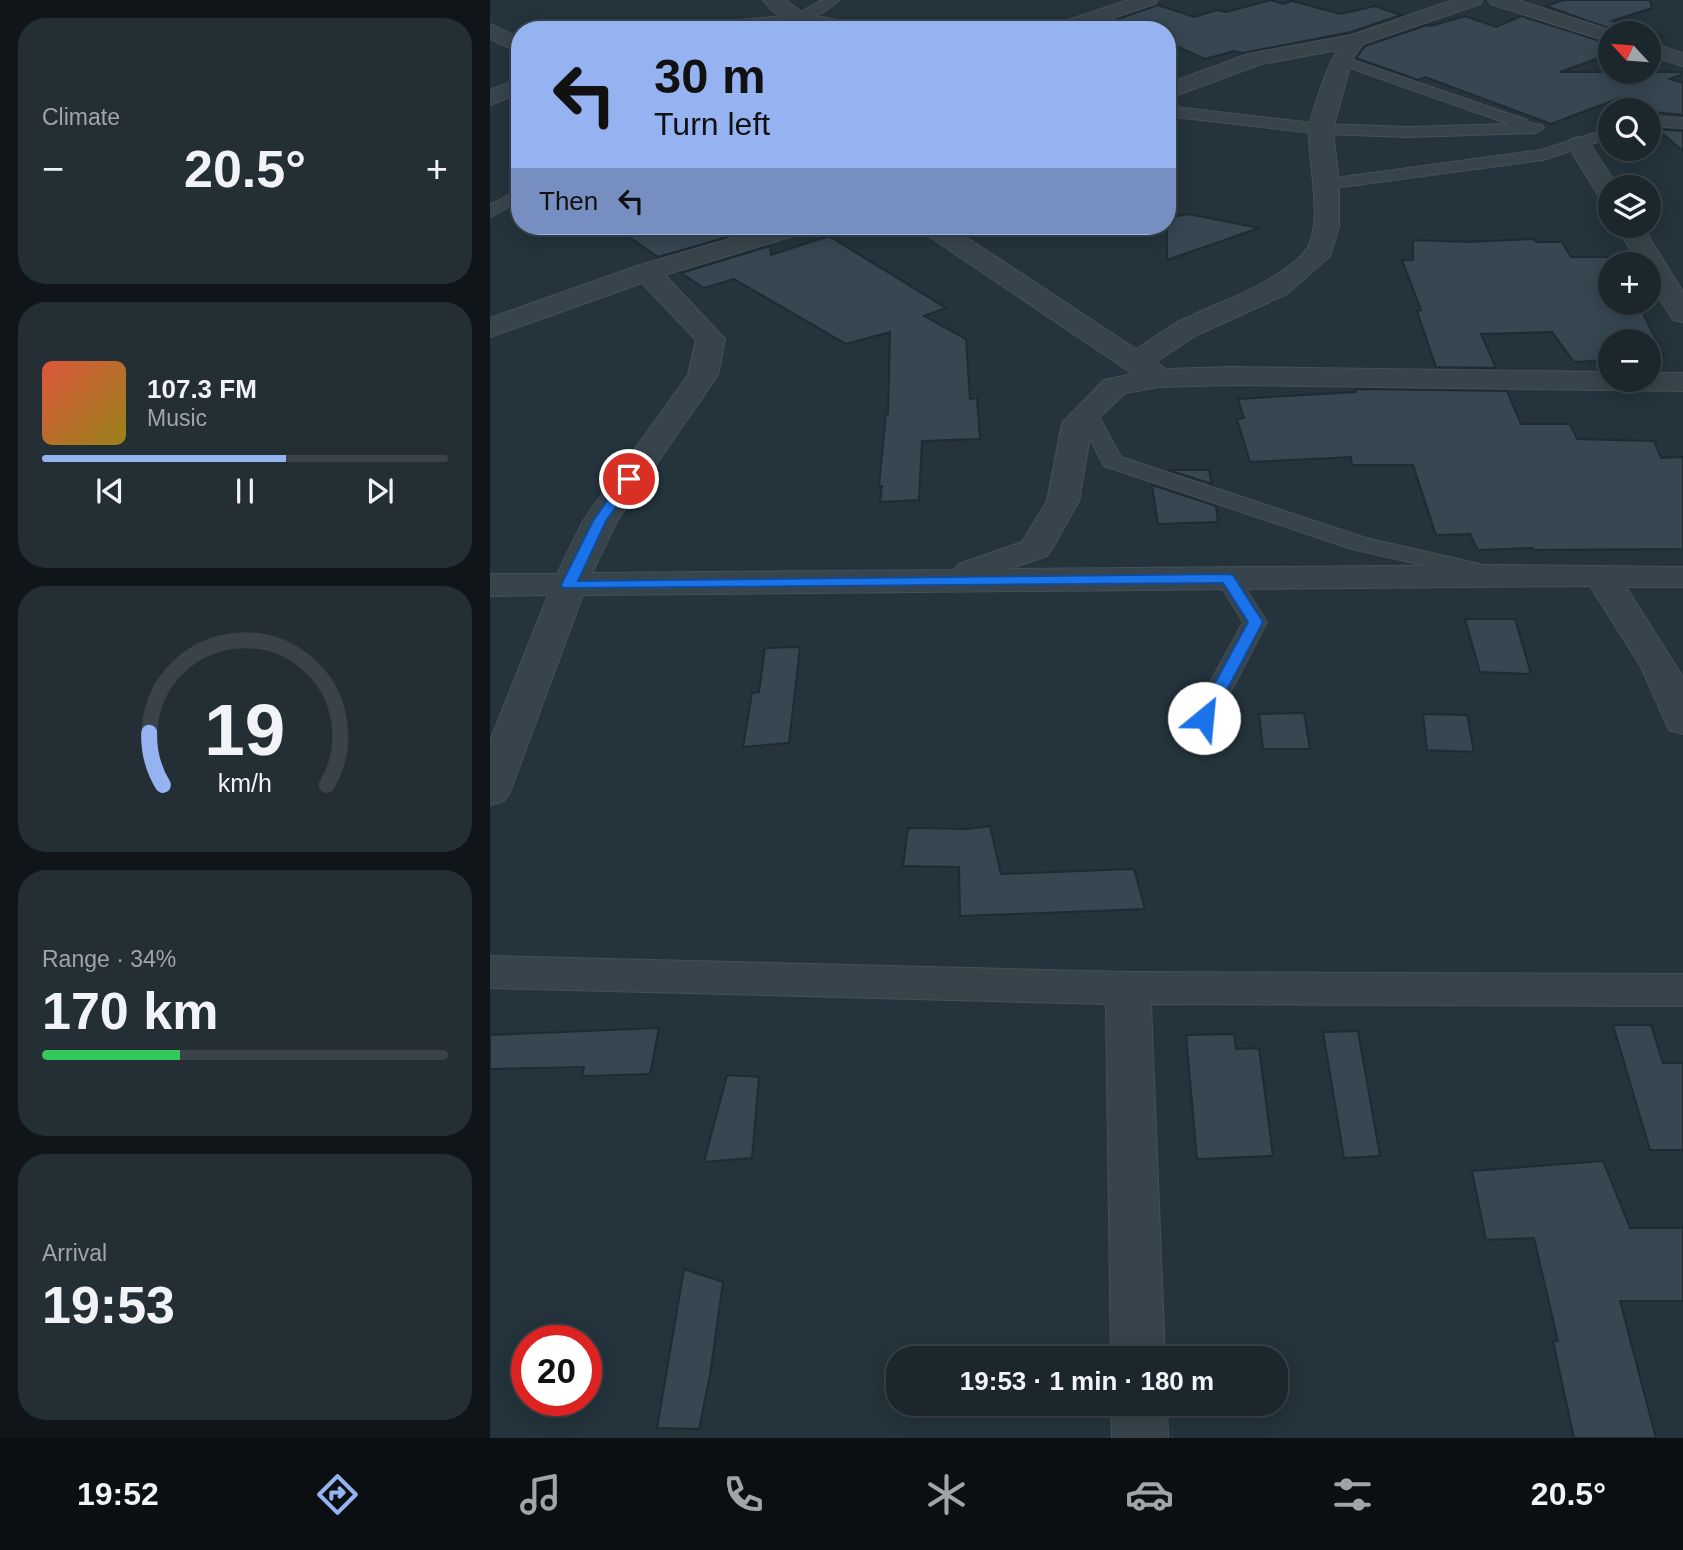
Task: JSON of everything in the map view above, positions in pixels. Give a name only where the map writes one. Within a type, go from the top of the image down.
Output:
[{"type":"street","points":[[773,0],[798,19],[809,21]]},
{"type":"street","points":[[1084,21],[1148,0]]},
{"type":"street","points":[[1176,89],[1256,59],[1348,50],[1473,0]]},
{"type":"street","points":[[1498,0],[1598,32]]},
{"type":"street","points":[[939,581],[1035,549],[1063,501],[1077,423],[1115,386],[1148,370],[1185,330],[1277,288],[1317,256],[1326,227],[1327,184],[1321,129],[1348,50]]},
{"type":"street","points":[[1661,52],[1683,60]]},
{"type":"street","points":[[492,97],[511,89]]},
{"type":"street","points":[[492,97],[511,101]]},
{"type":"street","points":[[1555,135],[1598,182]]},
{"type":"street","points":[[490,328],[647,272],[770,235]]},
{"type":"street","points":[[945,235],[1148,370],[1233,376],[1683,382]]},
{"type":"street","points":[[1636,238],[1683,314]]},
{"type":"street","points":[[490,792],[569,585],[600,521],[703,374],[711,339],[647,272]]},
{"type":"street","points":[[490,585],[1501,575],[1683,578]]},
{"type":"street","points":[[1601,576],[1671,670],[1683,722]]},
{"type":"street","points":[[490,972],[1128,988],[1683,990]]},
{"type":"street","points":[[1128,988],[1138,1346]]},
{"type":"street","points":[[1139,1416],[1140,1438]]},
{"type":"lane","points":[[775,21],[798,19],[832,0]]},
{"type":"lane","points":[[1348,50],[1555,135]]},
{"type":"lane","points":[[492,97],[511,94]]},
{"type":"lane","points":[[1176,112],[1321,129],[1555,135],[1598,133]]},
{"type":"lane","points":[[1661,122],[1683,123]]},
{"type":"lane","points":[[1327,184],[1543,155],[1555,135]]},
{"type":"lane","points":[[490,212],[511,199]]},
{"type":"lane","points":[[1087,413],[1112,461],[1360,544],[1501,575]]},
{"type":"lane","points":[[1204,718],[1255,622],[1228,578]]},
{"type":"building","points":[[1271,0],[1283,4],[1292,1],[1341,14],[1375,6],[1401,15],[1351,32],[1243,53],[1234,51],[1205,59],[1176,46],[1176,21],[1115,20],[1158,5],[1194,17],[1217,10],[1226,12]]},
{"type":"building","points":[[1563,0],[1650,0],[1652,8],[1612,21],[1598,21],[1598,24],[1546,6]]},
{"type":"building","points":[[1465,16],[1496,27],[1521,16],[1598,40],[1598,58],[1560,72],[1598,72],[1598,84],[1661,84],[1661,72],[1680,72],[1681,75],[1670,79],[1683,83],[1683,115],[1661,113],[1661,98],[1598,98],[1598,106],[1551,124],[1425,77],[1418,80],[1356,58],[1365,46],[1427,25]]},
{"type":"building","points":[[1661,129],[1683,131],[1683,151],[1661,132]]},
{"type":"building","points":[[1188,214],[1259,228],[1167,260],[1167,235],[1176,235],[1176,216]]},
{"type":"building","points":[[626,235],[734,235],[658,257]]},
{"type":"building","points":[[829,236],[946,308],[924,316],[966,339],[970,399],[977,398],[980,439],[922,441],[919,500],[880,502],[882,486],[879,486],[888,414],[890,332],[846,344],[734,279],[704,288],[681,273],[770,246],[771,255]]},
{"type":"building","points":[[1534,239],[1536,242],[1562,242],[1571,257],[1598,257],[1598,315],[1644,315],[1651,329],[1598,329],[1598,361],[1574,362],[1552,332],[1481,334],[1496,368],[1436,367],[1417,311],[1421,310],[1402,260],[1413,260],[1413,240],[1469,242]]},
{"type":"building","points":[[1355,389],[1507,391],[1521,424],[1570,424],[1577,439],[1654,441],[1661,458],[1683,457],[1683,549],[1478,550],[1470,534],[1436,535],[1413,465],[1352,465],[1351,457],[1250,462],[1237,419],[1244,418],[1238,399],[1356,392]]},
{"type":"building","points":[[1168,470],[1209,470],[1212,484]]},
{"type":"building","points":[[1152,485],[1216,506],[1218,522],[1158,524]]},
{"type":"building","points":[[1465,619],[1515,619],[1531,674],[1480,672]]},
{"type":"building","points":[[800,647],[789,743],[743,747],[752,693],[759,692],[765,648]]},
{"type":"building","points":[[1304,713],[1310,749],[1263,749],[1259,714]]},
{"type":"building","points":[[1423,714],[1467,715],[1474,752],[1427,750]]},
{"type":"building","points":[[990,826],[1001,874],[1134,869],[1145,909],[960,916],[959,867],[903,866],[908,828],[968,829]]},
{"type":"building","points":[[1613,1025],[1651,1025],[1663,1063],[1683,1063],[1683,1150],[1650,1150]]},
{"type":"building","points":[[659,1028],[650,1074],[582,1076],[584,1067],[490,1069],[490,1035]]},
{"type":"building","points":[[1358,1031],[1380,1156],[1344,1158],[1323,1032]]},
{"type":"building","points":[[1234,1034],[1236,1049],[1259,1048],[1273,1156],[1197,1159],[1186,1035]]},
{"type":"building","points":[[727,1075],[759,1077],[752,1158],[704,1162]]},
{"type":"building","points":[[1603,1161],[1630,1228],[1683,1228],[1683,1301],[1620,1301],[1656,1438],[1574,1438],[1553,1341],[1558,1341],[1534,1238],[1486,1240],[1472,1171]]},
{"type":"building","points":[[684,1269],[723,1282],[710,1375],[699,1429],[657,1428]]},
{"type":"route","points":[[629,479],[600,521],[569,585],[1228,578],[1255,622],[1204,718]]}]
